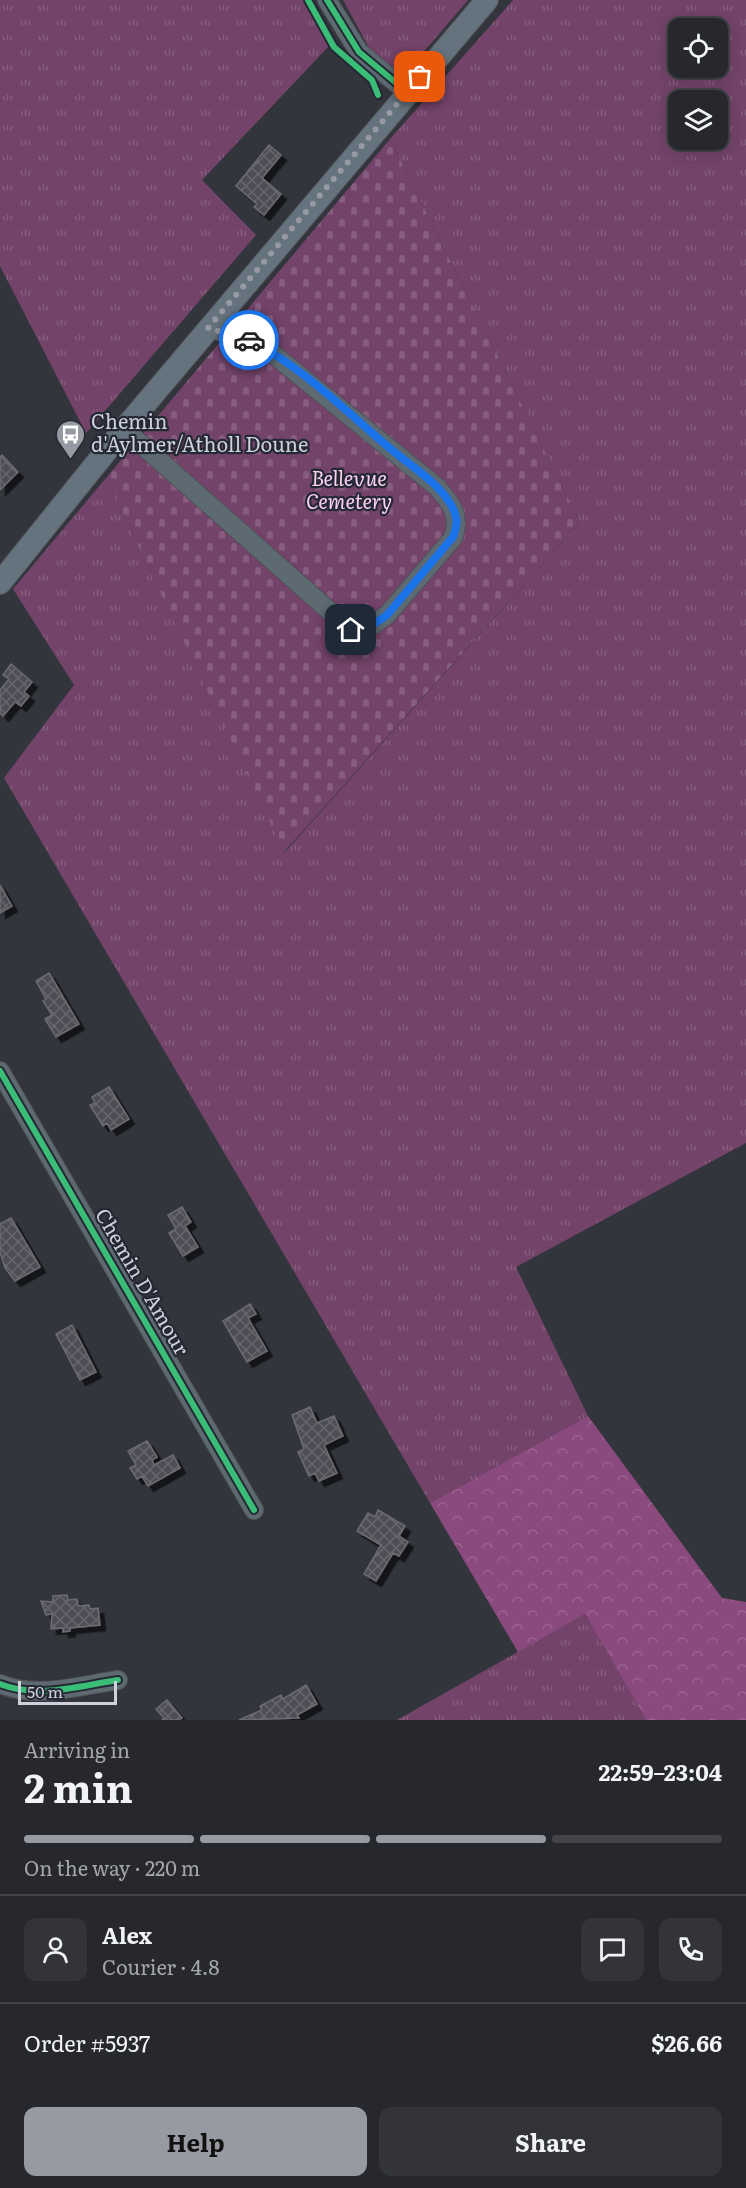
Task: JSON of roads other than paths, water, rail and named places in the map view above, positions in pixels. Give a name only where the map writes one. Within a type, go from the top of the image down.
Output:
[{"type":"main road","points":[[0,583],[208,328],[487,0]]},
{"type":"street","points":[[327,0],[359,52],[407,92]]},
{"type":"street","points":[[124,429],[351,630],[361,633],[387,615],[453,537],[458,524],[456,513],[437,488],[267,349],[248,340],[208,328]]},
{"type":"street","name":"Chemin D'Amour","points":[[0,1071],[254,1510]]},
{"type":"street","points":[[0,1684],[19,1692],[47,1692],[118,1680]]},
{"type":"place","name":"Chemin d'Aylmer/Atholl Doune","points":[[70,460]]},
{"type":"park label","name":"Bellevue Cemetery","points":[[349,490]]}]
